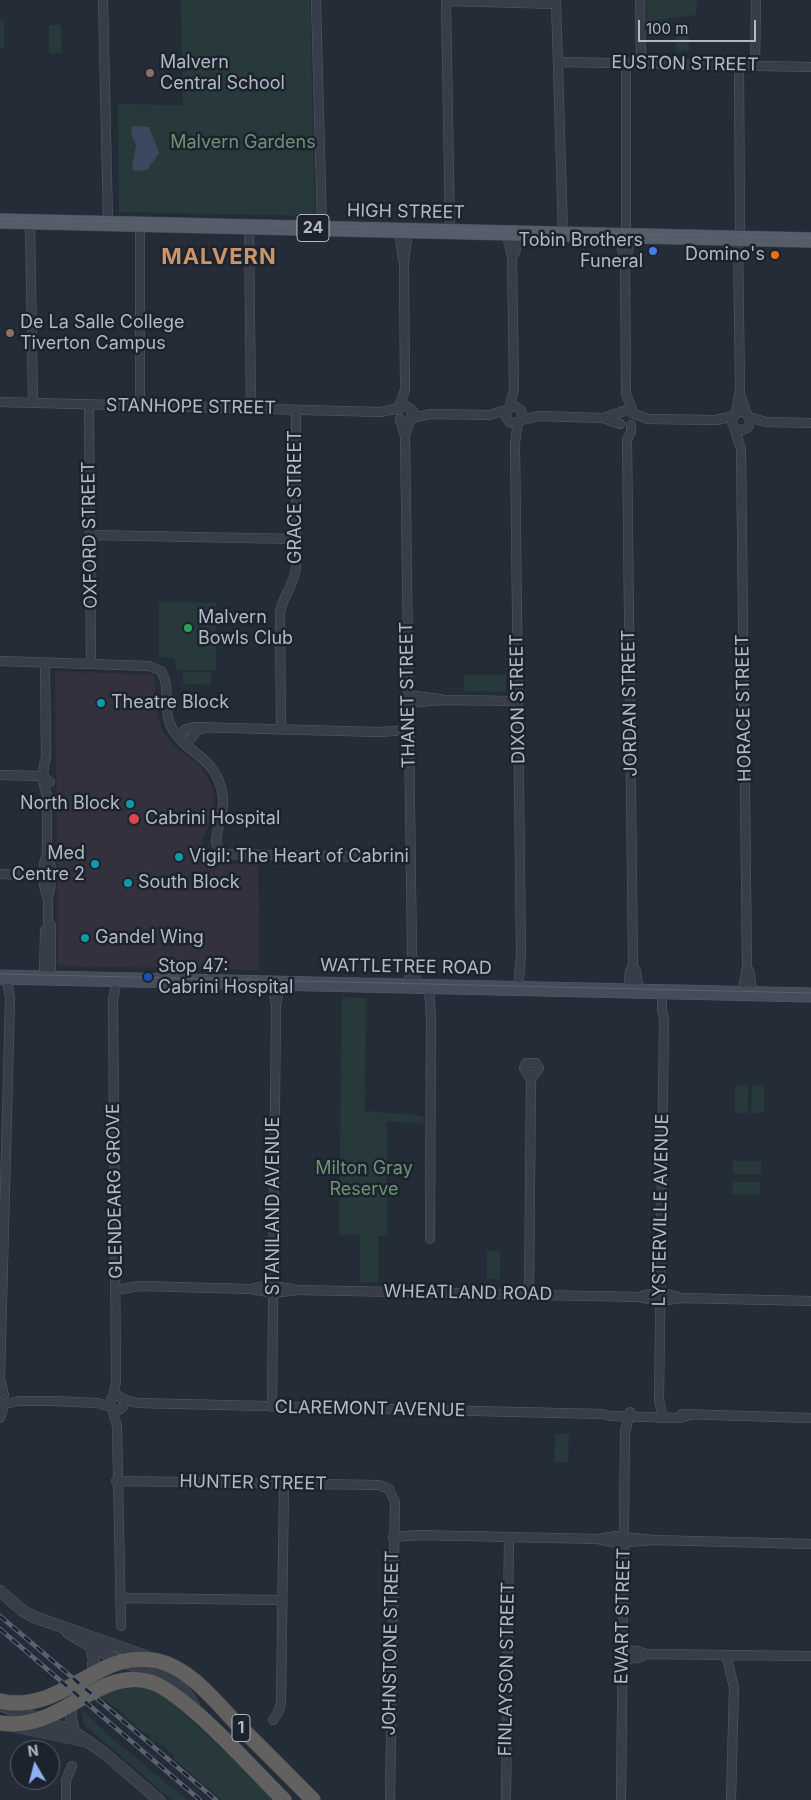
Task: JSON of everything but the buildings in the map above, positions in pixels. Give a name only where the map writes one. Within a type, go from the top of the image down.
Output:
[{"type":"highway","name":"1","points":[[0,1703],[20,1704],[41,1700],[121,1661],[139,1659],[163,1662],[176,1668],[194,1681],[313,1800]]},
{"type":"highway","name":"1","points":[[2,1724],[25,1724],[42,1719],[109,1684],[137,1679],[163,1687],[197,1715],[284,1800]]},
{"type":"main road","name":"HIGH STREET","points":[[0,221],[811,240]]},
{"type":"main road","name":"WATTLETREE ROAD","points":[[7,977],[811,995]]},
{"type":"street","points":[[103,0],[108,224]]},
{"type":"street","points":[[316,0],[322,228]]},
{"type":"street","points":[[450,232],[446,0],[556,2],[563,234]]},
{"type":"street","points":[[640,0],[641,63]]},
{"type":"street","points":[[755,65],[756,0]]},
{"type":"street","name":"EUSTON STREET","points":[[559,62],[811,66]]},
{"type":"street","points":[[626,63],[626,394],[633,418]]},
{"type":"street","points":[[739,65],[740,394],[748,422]]},
{"type":"street","points":[[30,222],[33,403]]},
{"type":"street","points":[[140,224],[140,406]]},
{"type":"street","points":[[249,227],[251,409]]},
{"type":"street","points":[[403,230],[400,247],[404,263],[405,390],[411,413]]},
{"type":"street","name":"DIXON STREET","points":[[513,233],[514,390],[512,417],[515,443],[521,989]]},
{"type":"street","points":[[399,413],[405,390]]},
{"type":"street","name":"DIXON STREET","points":[[514,390],[520,409]]},
{"type":"street","points":[[620,412],[626,394]]},
{"type":"street","points":[[740,394],[736,401],[734,421],[740,430],[748,422],[811,423]]},
{"type":"street","name":"STANHOPE STREET","points":[[0,402],[399,413]]},
{"type":"street","name":"OXFORD STREET","points":[[88,405],[91,664]]},
{"type":"street","points":[[399,413],[405,405],[411,413]]},
{"type":"street","points":[[512,417],[520,409],[539,416]]},
{"type":"street","name":"GRACE STREET","points":[[281,730],[280,613],[281,606],[296,574],[296,410]]},
{"type":"street","points":[[603,418],[627,410],[633,418]]},
{"type":"street","name":"JORDAN STREET","points":[[620,412],[618,419],[627,440],[633,966],[636,971],[633,992]]},
{"type":"street","points":[[734,421],[741,412],[748,422]]},
{"type":"street","points":[[399,413],[405,421],[411,413]]},
{"type":"street","name":"THANET STREET","points":[[399,413],[405,436],[412,953],[422,987],[434,1006],[431,1018],[430,1238]]},
{"type":"street","points":[[411,413],[603,418],[621,424],[633,418],[734,421]]},
{"type":"street","name":"THANET STREET","points":[[405,436],[411,413]]},
{"type":"street","name":"JORDAN STREET","points":[[627,440],[631,432],[633,418]]},
{"type":"street","name":"HORACE STREET","points":[[734,421],[741,449],[747,967],[750,974],[747,994]]},
{"type":"street","name":"HORACE STREET","points":[[741,449],[748,422]]},
{"type":"street","points":[[91,535],[296,539]]},
{"type":"street","points":[[0,661],[149,666],[161,671],[165,682],[167,715],[177,736],[209,763],[218,780],[223,806],[216,838],[220,852],[226,854],[411,858]]},
{"type":"street","points":[[45,663],[46,759],[44,764],[47,779],[47,854],[44,876],[48,899],[48,922],[50,925],[48,978]]},
{"type":"street","points":[[408,699],[517,701]]},
{"type":"street","points":[[177,736],[190,727],[409,733]]},
{"type":"street","points":[[186,744],[197,732],[204,728]]},
{"type":"street","points":[[0,775],[47,779]]},
{"type":"street","points":[[47,854],[51,863],[51,887],[48,899]]},
{"type":"street","points":[[0,874],[44,876]]},
{"type":"street","points":[[0,1418],[3,1400],[0,1380],[10,998],[7,977]]},
{"type":"street","name":"GLENDEARG GROVE","points":[[113,979],[116,1481],[121,1626]]},
{"type":"street","name":"STANILAND AVENUE","points":[[272,1407],[276,983]]},
{"type":"street","name":"LYSTERVILLE AVENUE","points":[[663,1415],[659,1400],[664,1019],[667,1011],[665,992]]},
{"type":"street","points":[[529,1295],[531,1080]]},
{"type":"street","name":"WHEATLAND ROAD","points":[[116,1286],[811,1301]]},
{"type":"street","name":"CLAREMONT AVENUE","points":[[3,1400],[811,1418]]},
{"type":"street","name":"LYSTERVILLE AVENUE","points":[[653,1415],[659,1400]]},
{"type":"street","name":"EWART STREET","points":[[621,1800],[625,1414]]},
{"type":"street","name":"HUNTER STREET","points":[[116,1481],[379,1485],[389,1489]]},
{"type":"street","points":[[273,1720],[279,1711],[281,1702],[284,1484]]},
{"type":"street","name":"JOHNSTONE STREET","points":[[389,1489],[395,1502],[390,1800]]},
{"type":"street","points":[[393,1535],[811,1544]]},
{"type":"street","name":"FINLAYSON STREET","points":[[506,1800],[509,1537]]},
{"type":"street","points":[[0,1591],[29,1614],[163,1662]]},
{"type":"street","points":[[121,1598],[282,1600]]},
{"type":"street","points":[[60,1626],[90,1645],[121,1661],[175,1682],[190,1696],[197,1715]]},
{"type":"street","points":[[90,1645],[94,1659],[92,1674]]},
{"type":"street","points":[[622,1654],[638,1658],[646,1654],[811,1656]]},
{"type":"street","points":[[726,1655],[734,1687],[731,1800]]},
{"type":"street","points":[[731,1670],[736,1655]]},
{"type":"street","points":[[0,1703],[12,1711],[42,1719],[74,1732],[104,1753],[159,1800]]},
{"type":"street","points":[[71,1705],[74,1732]]},
{"type":"street","points":[[2,1724],[86,1742]]},
{"type":"street","points":[[66,1800],[66,1780],[72,1766]]},
{"type":"shaded area","name":"Cabrini Hospital","points":[[55,671],[154,675],[157,714],[163,733],[175,747],[200,765],[214,793],[213,815],[202,840],[204,849],[214,864],[258,863],[259,970],[61,966],[58,963]]},
{"type":"green space","name":"Malvern Gardens","points":[[181,0],[310,0],[315,216],[119,212],[118,104],[183,105]]},
{"type":"green space","points":[[646,0],[697,0],[696,15],[647,21]]},
{"type":"green space","points":[[0,20],[4,20],[4,48],[0,48]]},
{"type":"green space","points":[[676,24],[688,24],[689,51],[676,52]]},
{"type":"green space","points":[[49,25],[61,25],[62,53],[49,53]]},
{"type":"green space","name":"Malvern Bowls Club","points":[[159,602],[216,603],[216,670],[177,670],[174,658],[159,657]]},
{"type":"green space","points":[[183,672],[211,672],[211,685],[183,684]]},
{"type":"green space","points":[[463,675],[506,675],[506,692],[464,691]]},
{"type":"green space","name":"Milton Gray Reserve","points":[[342,997],[366,998],[365,1111],[423,1116],[423,1124],[387,1121],[387,1236],[378,1236],[378,1283],[360,1282],[360,1235],[339,1235]]},
{"type":"green space","points":[[735,1085],[748,1085],[748,1113],[735,1113]]},
{"type":"green space","points":[[752,1085],[764,1085],[764,1113],[751,1113]]},
{"type":"green space","points":[[733,1161],[761,1161],[761,1174],[733,1174]]},
{"type":"green space","points":[[733,1182],[761,1182],[760,1195],[732,1194]]},
{"type":"green space","points":[[487,1251],[500,1251],[500,1279],[487,1279]]},
{"type":"green space","points":[[555,1434],[569,1434],[568,1462],[554,1462]]},
{"type":"green space","points":[[129,1687],[148,1689],[172,1702],[276,1800],[222,1800],[175,1760],[174,1755],[162,1745],[159,1746],[156,1731],[157,1745],[150,1740],[150,1735],[141,1731],[120,1711],[98,1696],[112,1690]]},
{"type":"green space","points":[[81,1708],[107,1734],[187,1800],[172,1800],[84,1725]]},
{"type":"water","points":[[133,126],[149,127],[159,153],[147,170],[135,171],[132,169],[136,145],[131,133]]},
{"type":"tram line","points":[[0,219],[811,238]]},
{"type":"tram line","points":[[0,974],[811,993]]},
{"type":"railway","points":[[0,1616],[216,1800]]},
{"type":"railway","points":[[0,1629],[200,1800]]},
{"type":"place","name":"Malvern Central School","points":[[150,73]]},
{"type":"place","name":"Tobin Brothers Funeral","points":[[653,251]]},
{"type":"place","name":"Domino's","points":[[775,255]]},
{"type":"place","name":"De La Salle College Tiverton Campus","points":[[10,333]]},
{"type":"place","name":"Malvern Bowls Club","points":[[188,628]]},
{"type":"place","name":"Theatre Block","points":[[101,703]]},
{"type":"place","name":"North Block","points":[[130,804]]},
{"type":"place","name":"Cabrini Hospital","points":[[134,819]]},
{"type":"place","name":"Vigil: The Heart of Cabrini","points":[[179,857]]},
{"type":"place","name":"Med Centre 2","points":[[95,864]]},
{"type":"place","name":"South Block","points":[[128,883]]},
{"type":"place","name":"Gandel Wing","points":[[85,938]]},
{"type":"place","name":"Stop 47: Cabrini Hospital","points":[[148,977]]},
{"type":"district","name":"MALVERN","points":[[219,257]]}]
